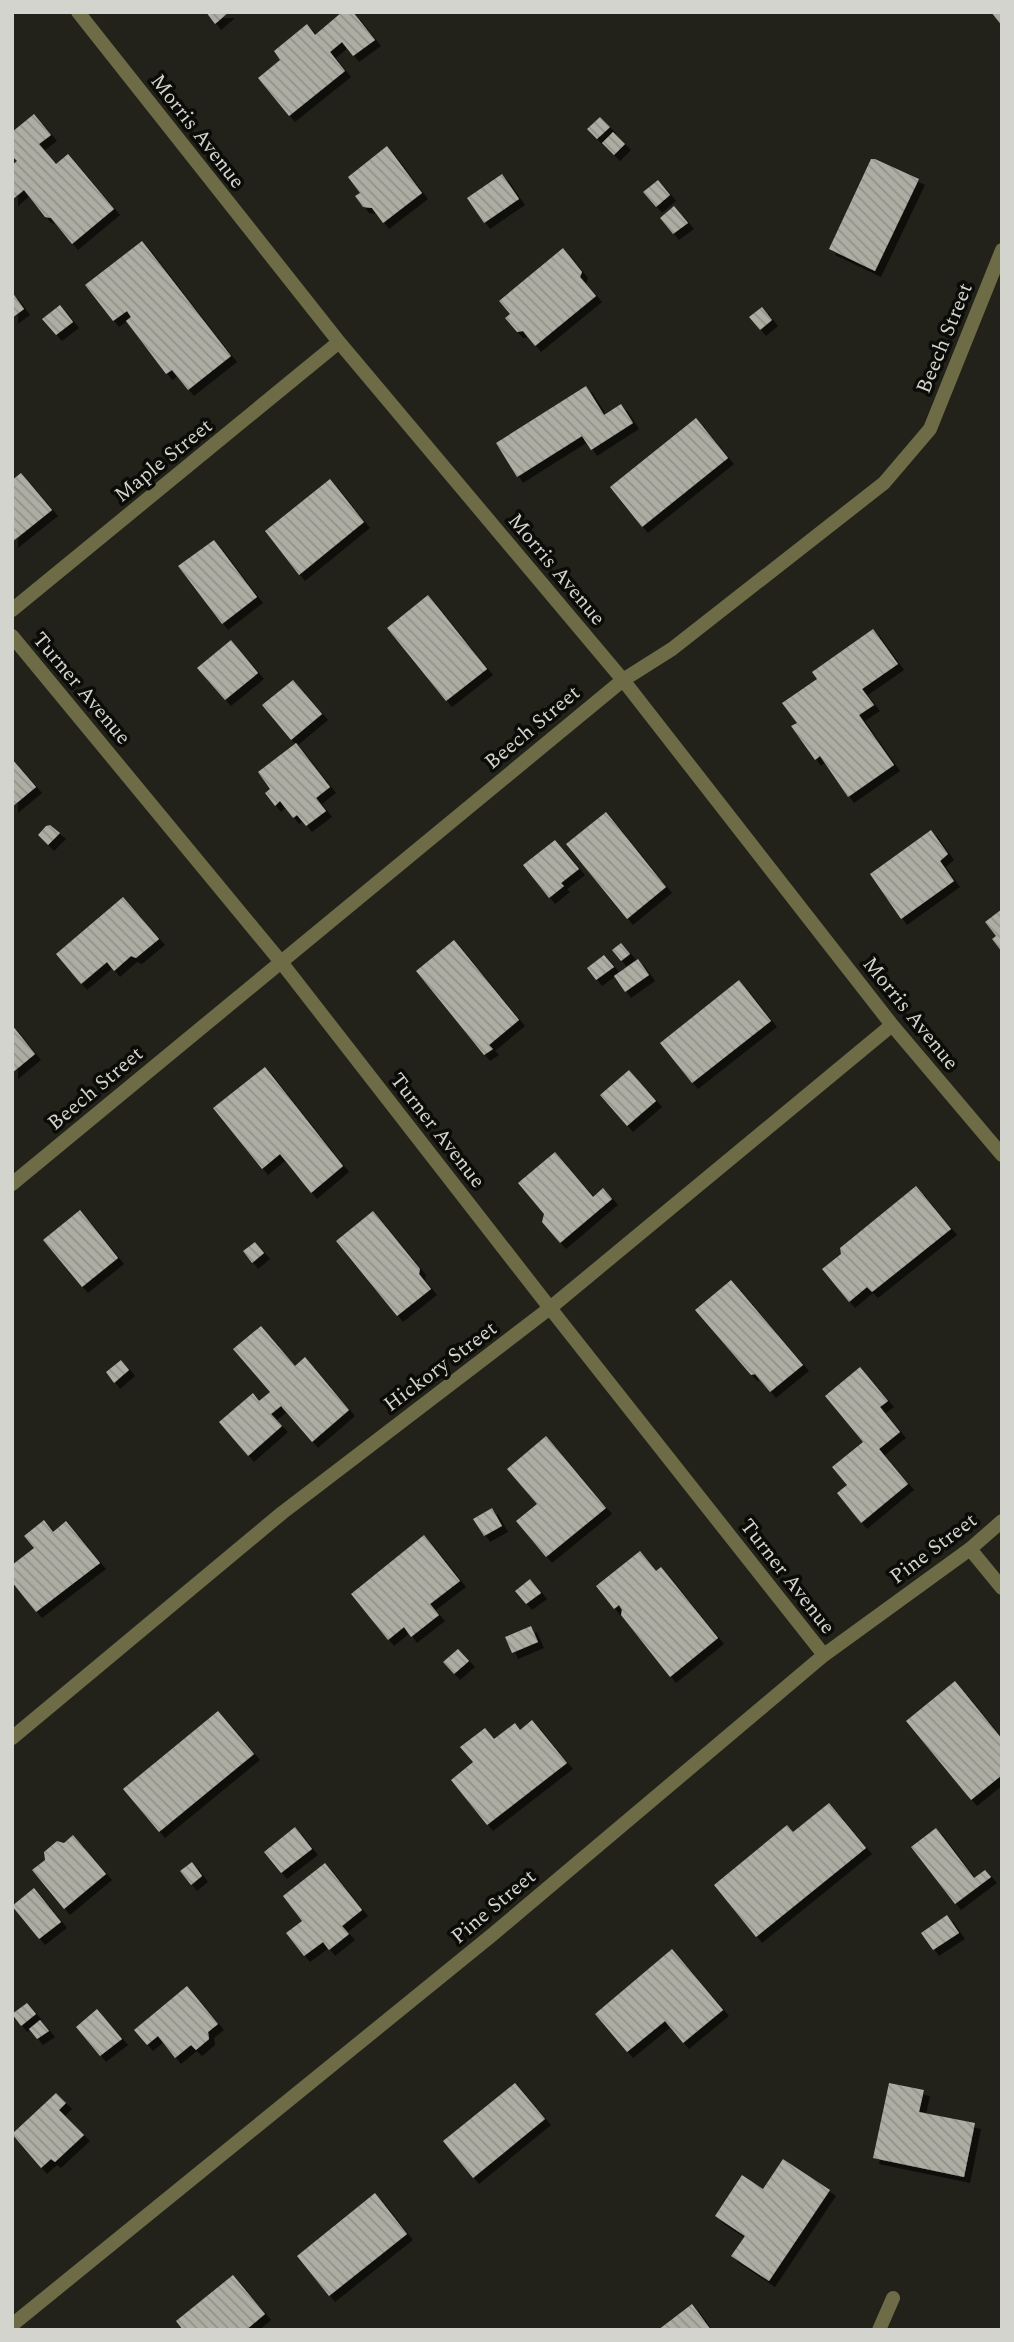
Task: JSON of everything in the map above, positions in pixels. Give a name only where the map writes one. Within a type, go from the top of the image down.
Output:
[{"type":"street","name":"Morris Avenue","points":[[78,12],[340,342],[623,680],[892,1025],[1002,1155]]},
{"type":"street","name":"Beech Street","points":[[12,1184],[623,680],[672,649],[884,483],[930,429],[1002,250]]},
{"type":"street","name":"Maple Street","points":[[12,610],[340,342]]},
{"type":"street","name":"Turner Avenue","points":[[12,636],[281,962],[824,1655]]},
{"type":"street","name":"Hickory Street","points":[[12,1738],[282,1513],[550,1308],[892,1025]]},
{"type":"street","name":"Pine Street","points":[[12,2325],[492,1935],[824,1655],[970,1549],[1002,1521]]},
{"type":"street","points":[[970,1549],[1002,1588]]},
{"type":"street","points":[[879,2330],[893,2298]]},
{"type":"building","points":[[206,12],[229,12],[215,24]]},
{"type":"building","points":[[342,12],[353,12],[375,40],[353,56],[342,42],[330,52],[345,71],[289,116],[258,78],[280,60],[274,51],[307,24],[315,35]]},
{"type":"building","points":[[991,12],[1002,12],[1002,26]]},
{"type":"building","points":[[34,114],[51,135],[39,144],[56,164],[68,154],[114,209],[72,244],[51,218],[45,217],[24,190],[12,200],[12,165],[17,161],[12,156],[12,132]]},
{"type":"building","points":[[600,117],[610,127],[597,139],[587,129]]},
{"type":"building","points":[[613,132],[625,144],[614,155],[602,143]]},
{"type":"building","points":[[387,146],[422,193],[383,223],[372,208],[363,207],[355,196],[360,193],[348,177]]},
{"type":"building","points":[[871,159],[919,179],[875,271],[829,249]]},
{"type":"building","points":[[502,174],[519,199],[484,223],[467,198]]},
{"type":"building","points":[[658,180],[670,195],[656,207],[643,192]]},
{"type":"building","points":[[674,206],[688,223],[673,234],[660,218]]},
{"type":"building","points":[[142,241],[231,356],[188,390],[172,370],[166,374],[126,321],[131,317],[127,311],[113,321],[85,285]]},
{"type":"building","points":[[563,248],[582,272],[580,277],[596,296],[535,346],[523,331],[517,332],[505,318],[510,314],[499,301]]},
{"type":"building","points":[[12,292],[24,309],[12,318]]},
{"type":"building","points":[[60,305],[73,322],[56,335],[42,319]]},
{"type":"building","points":[[762,307],[772,320],[760,330],[749,317]]},
{"type":"building","points":[[586,386],[604,415],[621,404],[633,423],[591,450],[582,436],[517,477],[496,443]]},
{"type":"building","points":[[696,418],[728,458],[642,527],[610,487]]},
{"type":"building","points":[[21,473],[52,510],[12,542],[12,480]]},
{"type":"building","points":[[330,479],[364,522],[299,575],[265,531]]},
{"type":"building","points":[[214,540],[257,597],[222,624],[178,566]]},
{"type":"building","points":[[428,595],[487,669],[446,701],[387,628]]},
{"type":"building","points":[[873,629],[898,664],[862,689],[874,705],[859,715],[894,765],[848,797],[820,756],[815,760],[791,726],[797,723],[782,703],[817,679],[812,672]]},
{"type":"building","points":[[231,640],[258,673],[225,700],[197,668]]},
{"type":"building","points":[[293,680],[322,714],[291,740],[262,705]]},
{"type":"building","points":[[296,743],[330,787],[316,798],[326,811],[306,826],[297,815],[293,818],[280,801],[275,806],[265,793],[270,789],[258,772]]},
{"type":"building","points":[[12,759],[36,787],[12,807]]},
{"type":"building","points":[[606,812],[666,887],[627,919],[566,844]]},
{"type":"building","points":[[50,825],[60,833],[48,845],[38,835]]},
{"type":"building","points":[[931,830],[948,854],[940,861],[954,881],[901,919],[870,874]]},
{"type":"building","points":[[555,840],[579,869],[561,883],[564,886],[549,898],[523,865]]},
{"type":"building","points":[[123,897],[159,939],[136,958],[131,956],[114,971],[107,962],[81,984],[56,954]]},
{"type":"building","points":[[1002,909],[1002,952],[992,939],[996,936],[985,922]]},
{"type":"building","points":[[454,940],[519,1020],[489,1045],[493,1049],[484,1055],[416,971]]},
{"type":"building","points":[[621,943],[630,954],[621,961],[612,950]]},
{"type":"building","points":[[604,955],[614,967],[596,980],[587,968]]},
{"type":"building","points":[[638,959],[649,975],[625,992],[614,976]]},
{"type":"building","points":[[739,980],[771,1021],[692,1083],[660,1043]]},
{"type":"building","points":[[12,1025],[35,1054],[12,1073]]},
{"type":"building","points":[[265,1067],[343,1166],[311,1193],[280,1154],[262,1169],[213,1108]]},
{"type":"building","points":[[629,1070],[656,1101],[627,1126],[600,1095]]},
{"type":"building","points":[[555,1152],[593,1197],[603,1188],[612,1199],[560,1243],[542,1222],[544,1214],[518,1183]]},
{"type":"building","points":[[916,1186],[951,1229],[872,1292],[867,1287],[849,1302],[822,1269],[841,1254],[840,1248]]},
{"type":"building","points":[[80,1210],[118,1258],[82,1287],[43,1240]]},
{"type":"building","points":[[373,1211],[420,1269],[419,1274],[431,1289],[397,1316],[336,1241]]},
{"type":"building","points":[[255,1242],[264,1253],[252,1263],[243,1251]]},
{"type":"building","points":[[731,1280],[803,1365],[770,1392],[755,1374],[751,1375],[695,1310]]},
{"type":"building","points":[[261,1326],[295,1366],[305,1357],[349,1410],[312,1442],[281,1406],[271,1414],[282,1426],[248,1456],[219,1422],[253,1393],[259,1401],[270,1392],[233,1349]]},
{"type":"building","points":[[121,1360],[129,1370],[114,1383],[106,1372]]},
{"type":"building","points":[[860,1367],[888,1401],[880,1407],[900,1432],[879,1449],[908,1484],[861,1523],[837,1493],[847,1485],[832,1467],[863,1442],[825,1396]]},
{"type":"building","points":[[546,1436],[606,1508],[546,1557],[516,1521],[537,1504],[507,1469]]},
{"type":"building","points":[[492,1508],[502,1526],[484,1536],[473,1519]]},
{"type":"building","points":[[44,1520],[53,1532],[66,1521],[100,1563],[36,1612],[12,1582],[12,1565],[34,1548],[24,1536]]},
{"type":"building","points":[[424,1535],[460,1581],[430,1604],[439,1615],[411,1637],[404,1627],[388,1640],[351,1594]]},
{"type":"building","points":[[640,1551],[656,1571],[661,1567],[718,1638],[670,1677],[621,1615],[619,1605],[614,1609],[596,1586]]},
{"type":"building","points":[[530,1579],[541,1593],[526,1604],[515,1591]]},
{"type":"building","points":[[531,1626],[538,1642],[512,1653],[505,1637]]},
{"type":"building","points":[[458,1649],[469,1661],[454,1674],[443,1662]]},
{"type":"building","points":[[955,1681],[1002,1739],[1002,1775],[971,1800],[906,1721]]},
{"type":"building","points":[[218,1711],[254,1754],[159,1832],[123,1789]]},
{"type":"building","points":[[532,1720],[567,1763],[487,1825],[451,1780],[473,1762],[460,1747],[485,1728],[494,1739],[515,1723],[520,1730]]},
{"type":"building","points":[[829,1803],[866,1848],[756,1937],[714,1885],[787,1825],[793,1832]]},
{"type":"building","points":[[295,1827],[312,1849],[281,1873],[264,1852]]},
{"type":"building","points":[[936,1828],[974,1878],[985,1870],[991,1877],[955,1904],[911,1847]]},
{"type":"building","points":[[73,1835],[106,1874],[64,1909],[32,1870],[45,1860],[44,1852],[57,1841],[64,1843]]},
{"type":"building","points":[[192,1862],[202,1876],[191,1885],[180,1871]]},
{"type":"building","points":[[325,1863],[362,1910],[342,1926],[349,1934],[329,1950],[323,1942],[304,1956],[286,1933],[302,1921],[283,1896]]},
{"type":"building","points":[[34,1888],[61,1922],[39,1939],[12,1906]]},
{"type":"building","points":[[947,1915],[959,1933],[933,1950],[921,1933]]},
{"type":"building","points":[[672,1949],[723,2010],[683,2043],[665,2021],[627,2052],[595,2014]]},
{"type":"building","points":[[187,1986],[218,2024],[208,2032],[209,2039],[196,2050],[191,2045],[175,2058],[158,2036],[147,2045],[134,2030]]},
{"type":"building","points":[[27,2003],[36,2014],[21,2026],[12,2014]]},
{"type":"building","points":[[97,2009],[122,2039],[100,2056],[76,2027]]},
{"type":"building","points":[[40,2020],[49,2031],[37,2039],[29,2029]]},
{"type":"building","points":[[515,2083],[545,2119],[473,2178],[443,2141]]},
{"type":"building","points":[[889,2083],[924,2090],[919,2112],[975,2123],[964,2177],[873,2158]]},
{"type":"building","points":[[56,2093],[66,2103],[59,2110],[84,2135],[55,2162],[51,2159],[41,2168],[12,2134]]},
{"type":"building","points":[[783,2159],[830,2190],[769,2281],[731,2256],[745,2236],[715,2216],[742,2175],[763,2189]]},
{"type":"building","points":[[375,2193],[407,2234],[329,2296],[297,2256]]},
{"type":"building","points":[[233,2275],[265,2314],[246,2330],[183,2330],[176,2321]]},
{"type":"building","points":[[692,2304],[711,2330],[658,2330]]}]
